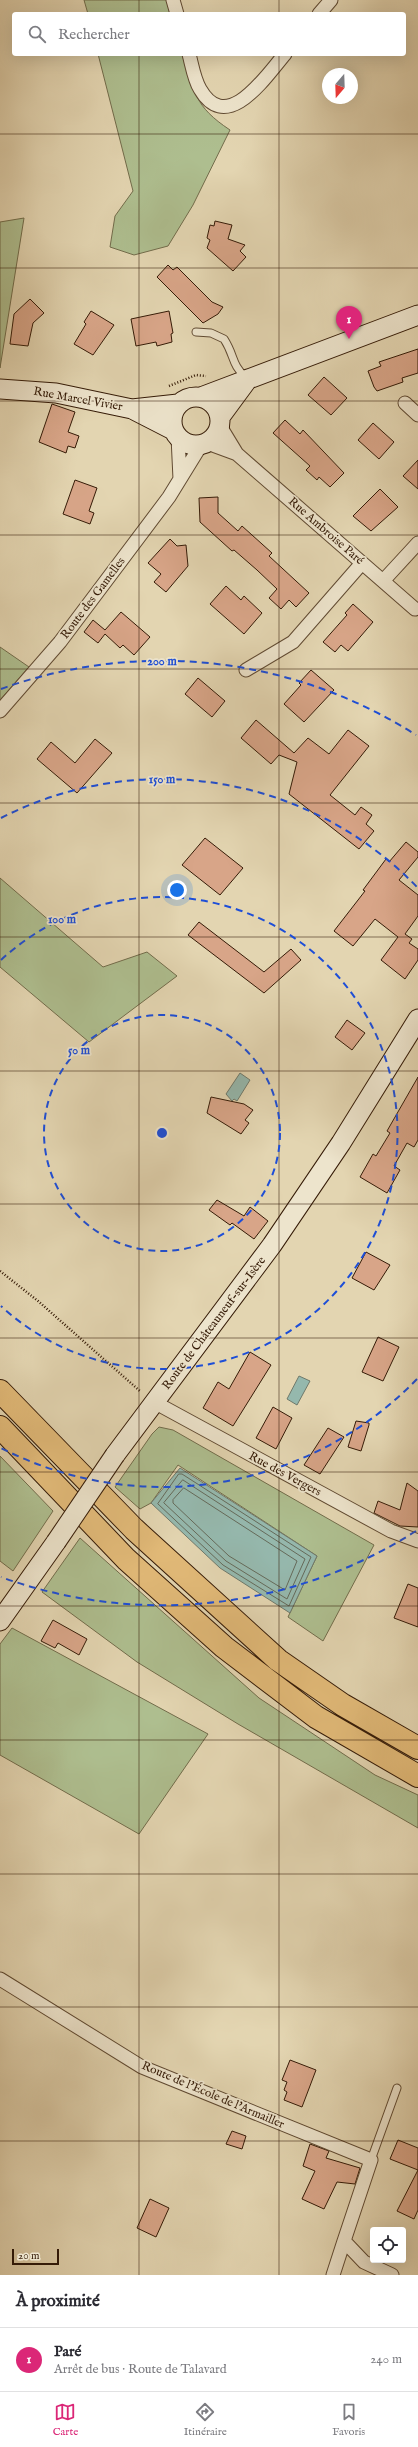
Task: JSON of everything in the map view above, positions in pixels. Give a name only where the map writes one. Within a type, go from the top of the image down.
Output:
[{"type":"highway","points":[[0,1391],[134,1529],[278,1660],[343,1705],[418,1748]]},
{"type":"highway","points":[[0,1427],[126,1559],[224,1647],[316,1717],[418,1776]]},
{"type":"main road","points":[[201,397],[241,374],[418,315]]},
{"type":"main road","points":[[220,421],[216,408],[210,401],[201,397],[189,397],[178,404],[173,411],[175,434],[193,445],[204,444],[217,432],[220,421],[241,374]]},
{"type":"main road","name":"Rue Marcel Vivier","points":[[0,389],[56,393],[132,409],[178,404]]},
{"type":"main road","name":"Rue Marcel Vivier","points":[[132,409],[175,434]]},
{"type":"main road","name":"Route de Châteauneuf-sur-Isère","points":[[0,1621],[115,1455],[272,1245],[342,1143],[418,1019]]},
{"type":"street","points":[[173,0],[176,12]]},
{"type":"street","points":[[321,12],[331,0]]},
{"type":"street","points":[[190,56],[199,88],[207,100],[220,106],[237,104],[249,96],[283,56]]},
{"type":"street","points":[[404,403],[418,415]]},
{"type":"street","name":"Rue Ambroise Paré","points":[[220,421],[237,454],[415,609]]},
{"type":"street","points":[[175,434],[180,479]]},
{"type":"street","name":"Rue Ambroise Paré","points":[[204,444],[237,454]]},
{"type":"street","name":"Route des Gamelles","points":[[0,712],[60,642],[169,498],[204,444]]},
{"type":"street","points":[[383,581],[418,543]]},
{"type":"street","points":[[246,670],[293,642],[362,563]]},
{"type":"street","name":"Rue des Vergers","points":[[154,1402],[391,1531],[418,1541]]},
{"type":"street","name":"Route de l'École de l'Armailler","points":[[0,1979],[142,2067],[371,2160]]},
{"type":"street","points":[[333,2275],[371,2160]]},
{"type":"street","points":[[344,2241],[364,2262],[392,2275]]},
{"type":"lane","points":[[196,332],[211,334],[224,339],[241,374]]},
{"type":"lane","points":[[371,2160],[398,2088]]},
{"type":"path","points":[[163,389],[196,375],[241,374]]},
{"type":"path","points":[[0,1271],[38,1301],[154,1402]]},
{"type":"green space","points":[[84,0],[167,0],[171,12],[87,12]]},
{"type":"green space","points":[[99,56],[184,56],[194,89],[202,106],[230,130],[193,205],[168,246],[134,255],[110,247],[115,216],[133,191]]},
{"type":"green space","points":[[24,218],[0,368],[0,222]]},
{"type":"green space","points":[[0,647],[29,667],[0,700]]},
{"type":"green space","points":[[0,878],[103,967],[147,952],[177,976],[89,1042],[0,967]]},
{"type":"green space","points":[[159,1427],[173,1430],[374,1545],[323,1641],[288,1617],[317,1556],[178,1465],[151,1503],[140,1509],[115,1487],[152,1434]]},
{"type":"green space","points":[[0,1456],[53,1511],[13,1571],[0,1561]]},
{"type":"green space","points":[[80,1538],[259,1698],[375,1775],[418,1795],[418,1828],[238,1724],[137,1662],[42,1592]]},
{"type":"green space","points":[[12,1628],[208,1734],[139,1834],[0,1755],[0,1644]]},
{"type":"water","points":[[240,1073],[250,1080],[237,1101],[234,1099],[232,1101],[226,1094]]},
{"type":"water","points":[[299,1376],[310,1381],[297,1405],[287,1399]]},
{"type":"water","points":[[180,1468],[317,1556],[290,1613],[220,1568],[151,1503]]},
{"type":"building","points":[[215,221],[232,225],[228,239],[245,245],[240,251],[246,257],[233,271],[207,248],[210,240],[207,238],[210,225],[214,226]]},
{"type":"building","points":[[168,265],[173,270],[177,267],[212,302],[223,307],[218,314],[203,323],[157,277]]},
{"type":"building","points":[[30,299],[44,313],[33,323],[28,346],[10,344],[14,314]]},
{"type":"building","points":[[91,311],[114,325],[93,355],[74,344],[86,324],[84,322]]},
{"type":"building","points":[[169,311],[173,333],[171,334],[172,342],[157,346],[156,342],[136,346],[131,319]]},
{"type":"building","points":[[418,349],[418,373],[402,378],[403,382],[377,391],[368,371],[381,366],[379,362]]},
{"type":"building","points":[[324,377],[347,398],[331,415],[308,395]]},
{"type":"building","points":[[52,404],[75,412],[68,432],[79,436],[75,448],[68,446],[66,453],[39,442]]},
{"type":"building","points":[[285,420],[300,434],[303,430],[344,473],[330,487],[319,477],[317,480],[306,470],[310,466],[273,433]]},
{"type":"building","points":[[373,423],[394,442],[379,459],[358,440]]},
{"type":"building","points":[[418,460],[418,489],[403,476]]},
{"type":"building","points":[[75,480],[97,488],[89,511],[94,513],[90,524],[63,514]]},
{"type":"building","points":[[380,489],[398,507],[371,531],[353,516]]},
{"type":"building","points":[[218,497],[218,513],[238,531],[242,526],[272,553],[269,556],[309,593],[296,607],[289,600],[281,609],[269,598],[277,589],[257,570],[234,550],[232,551],[200,522],[199,498]]},
{"type":"building","points":[[170,539],[177,546],[186,545],[188,566],[166,592],[154,582],[161,574],[148,563]]},
{"type":"building","points":[[226,586],[241,600],[244,596],[262,613],[244,634],[210,604]]},
{"type":"building","points":[[353,604],[373,622],[348,651],[341,645],[335,652],[323,642],[347,615],[345,613]]},
{"type":"building","points":[[121,612],[150,637],[134,655],[123,645],[120,648],[105,634],[98,643],[84,632],[93,620],[105,630]]},
{"type":"building","points":[[311,670],[334,690],[304,722],[284,704],[301,685],[299,683]]},
{"type":"building","points":[[198,678],[225,701],[212,717],[185,694]]},
{"type":"building","points":[[256,720],[294,753],[308,738],[329,754],[348,730],[369,746],[330,795],[355,815],[361,807],[372,815],[366,824],[374,831],[359,849],[289,794],[297,762],[279,755],[271,764],[241,738]]},
{"type":"building","points":[[95,739],[112,753],[77,793],[37,759],[51,742],[75,763]]},
{"type":"building","points":[[205,838],[243,868],[220,895],[182,865]]},
{"type":"building","points":[[406,842],[418,852],[418,857],[399,880],[418,895],[418,916],[405,934],[412,939],[409,943],[418,949],[418,960],[405,979],[381,960],[398,937],[375,919],[353,946],[334,931],[365,891],[363,890],[386,859],[389,862]]},
{"type":"building","points":[[199,922],[264,972],[291,949],[301,960],[264,993],[188,935]]},
{"type":"building","points":[[347,1020],[365,1033],[352,1050],[335,1037]]},
{"type":"building","points":[[418,1077],[418,1140],[414,1147],[407,1143],[394,1166],[400,1170],[387,1193],[360,1177],[373,1154],[376,1156],[390,1133],[387,1131]]},
{"type":"building","points":[[211,1097],[244,1104],[253,1110],[245,1120],[249,1123],[241,1134],[207,1113]]},
{"type":"building","points":[[217,1200],[244,1216],[250,1207],[268,1221],[254,1239],[232,1223],[230,1225],[209,1210]]},
{"type":"building","points":[[366,1252],[390,1265],[374,1290],[352,1278]]},
{"type":"building","points":[[378,1337],[399,1347],[383,1381],[362,1372]]},
{"type":"building","points":[[250,1352],[271,1365],[233,1426],[203,1408],[218,1382],[229,1389]]},
{"type":"building","points":[[273,1407],[292,1418],[276,1449],[256,1438]]},
{"type":"building","points":[[356,1421],[369,1423],[361,1451],[348,1447]]},
{"type":"building","points":[[328,1428],[344,1437],[320,1474],[304,1465]]},
{"type":"building","points":[[407,1483],[418,1491],[418,1527],[400,1526],[374,1513],[378,1501],[400,1510]]},
{"type":"building","points":[[408,1584],[418,1588],[418,1627],[394,1618]]},
{"type":"building","points":[[53,1620],[87,1639],[79,1655],[58,1643],[55,1648],[41,1641]]},
{"type":"building","points":[[290,2060],[316,2070],[302,2107],[284,2100],[287,2092],[284,2090],[287,2082],[282,2080]]},
{"type":"building","points":[[232,2131],[246,2136],[242,2149],[226,2144]]},
{"type":"building","points":[[398,2140],[418,2148],[418,2170],[390,2159]]},
{"type":"building","points":[[310,2144],[329,2151],[326,2158],[360,2168],[355,2184],[337,2182],[324,2209],[302,2199],[315,2171],[303,2166]]},
{"type":"building","points":[[418,2170],[418,2210],[414,2219],[397,2211]]},
{"type":"building","points":[[150,2199],[169,2208],[156,2237],[137,2228]]},
{"type":"place","name":"Paré","points":[[349,339]]}]
